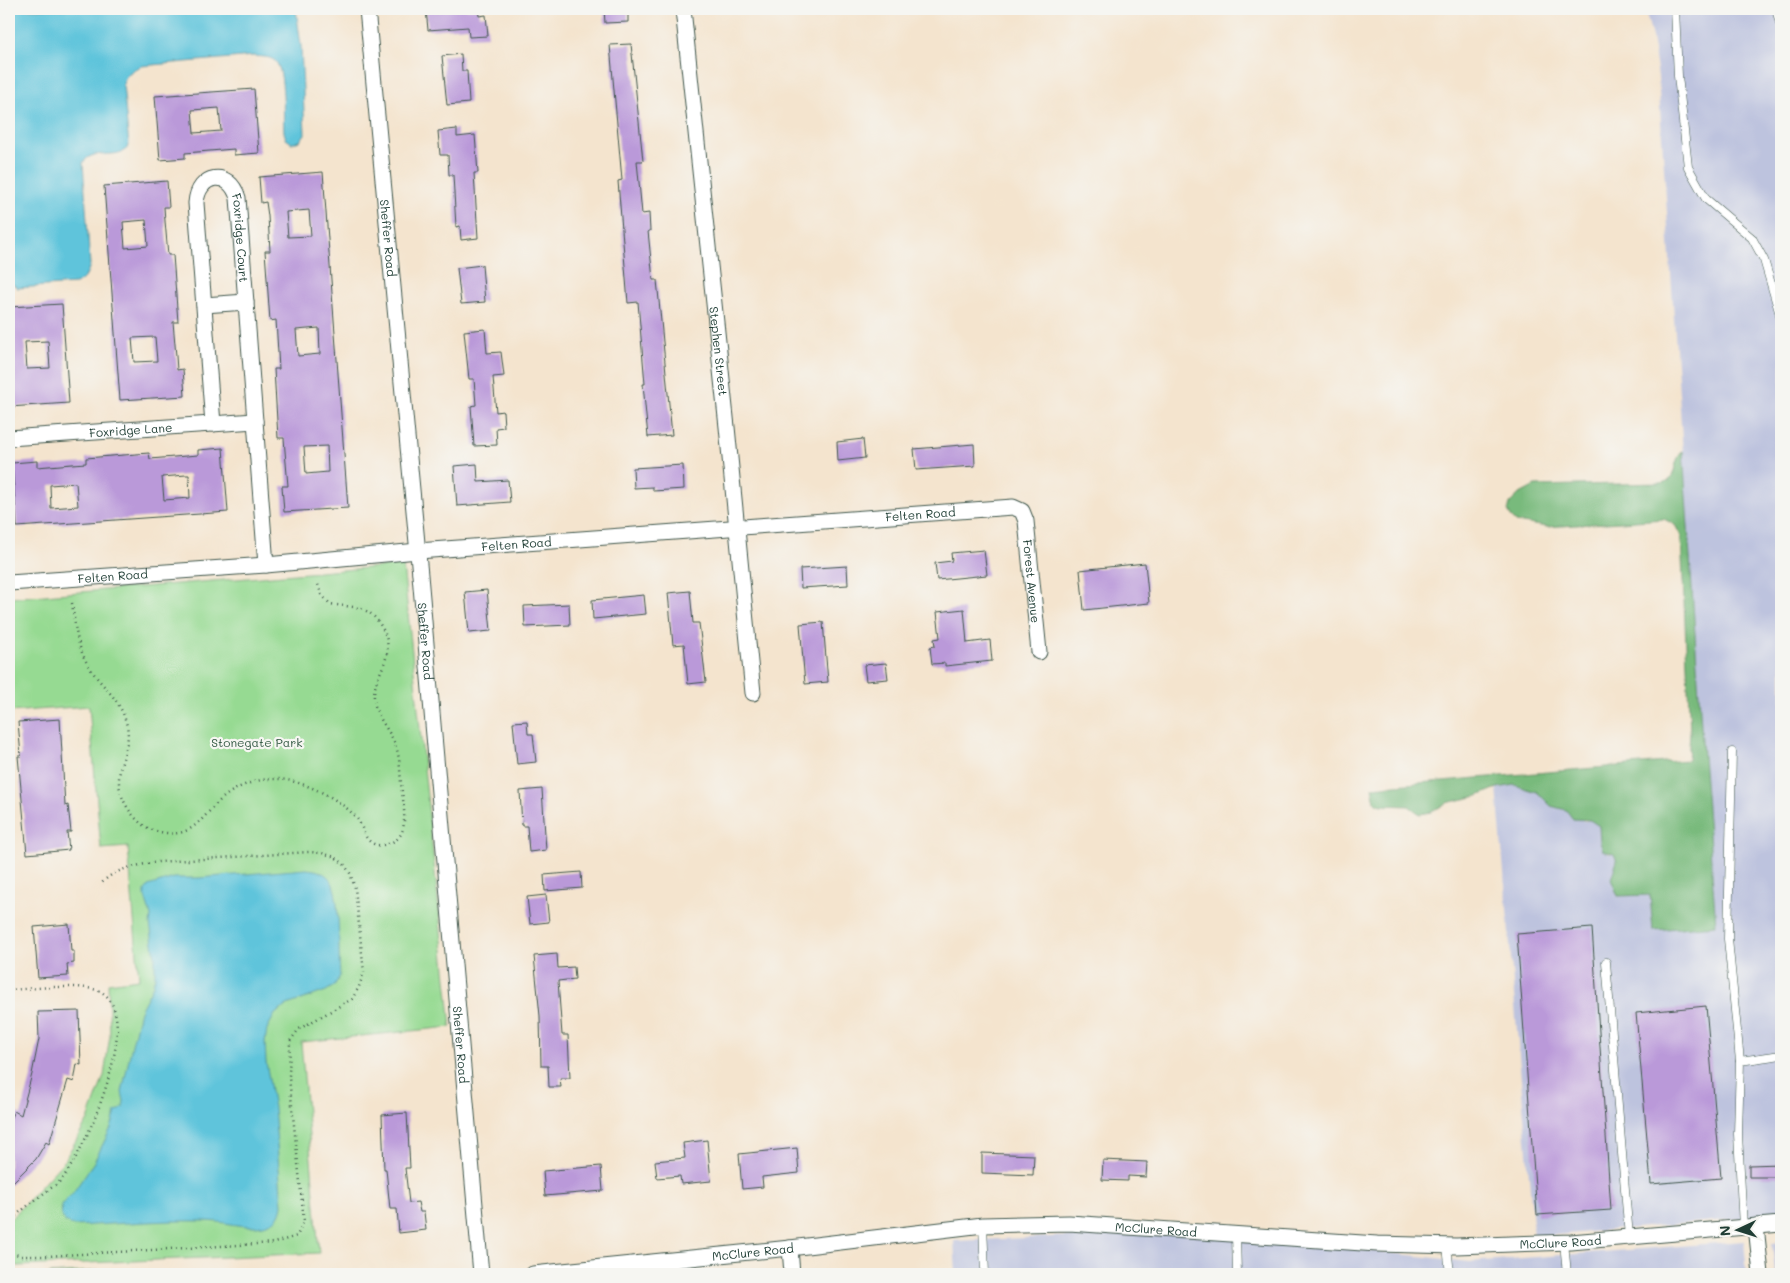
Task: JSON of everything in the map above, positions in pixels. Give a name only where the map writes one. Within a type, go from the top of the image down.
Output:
[{"type":"street","name":"Sheffer Road","points":[[367,9],[418,551],[481,1274]]},
{"type":"street","name":"Stephen Street","points":[[683,9],[737,528],[752,693]]},
{"type":"street","name":"Foxridge Court","points":[[213,424],[197,194],[202,185],[210,180],[219,178],[228,181],[235,187],[238,198],[266,565]]},
{"type":"street","points":[[204,305],[246,302]]},
{"type":"street","name":"Foxridge Lane","points":[[9,438],[255,421]]},
{"type":"street","name":"Felten Road","points":[[9,583],[1013,507],[1022,511]]},
{"type":"street","name":"Forest Avenue","points":[[1022,511],[1026,521],[1039,652]]},
{"type":"street","name":"McClure Road","points":[[534,1274],[790,1248],[983,1225],[1069,1223],[1377,1244],[1447,1246],[1564,1242],[1781,1224]]},
{"type":"street","points":[[1750,1226],[1761,1274]]},
{"type":"street","points":[[790,1248],[792,1274]]},
{"type":"lane","points":[[1675,9],[1678,76],[1688,167],[1706,199],[1752,238],[1764,260],[1781,318]]},
{"type":"lane","points":[[1776,9],[1781,27]]},
{"type":"lane","points":[[1732,752],[1728,939],[1740,1061],[1738,1134],[1750,1226]]},
{"type":"lane","points":[[1606,962],[1628,1237]]},
{"type":"lane","points":[[1740,1061],[1781,1056]]},
{"type":"lane","points":[[983,1225],[985,1274]]},
{"type":"lane","points":[[1236,1234],[1237,1274]]},
{"type":"lane","points":[[1564,1242],[1566,1274]]},
{"type":"lane","points":[[1447,1246],[1450,1274]]},
{"type":"path","points":[[72,603],[76,635],[80,648],[95,675],[118,702],[125,718],[128,734],[127,747],[119,779],[121,794],[133,817],[145,827],[156,832],[171,834],[192,829],[222,798],[235,789],[249,783],[278,779],[304,784],[341,804],[351,811],[367,839],[374,844],[391,843],[400,837],[405,818],[397,749],[374,704],[376,683],[389,649],[387,638],[382,626],[367,610],[330,604],[320,594],[318,584]]},
{"type":"path","points":[[9,1249],[10,1252],[22,1256],[46,1256],[274,1243],[297,1236],[304,1221],[289,1076],[290,1041],[299,1029],[352,999],[359,987],[364,972],[355,888],[350,873],[344,864],[335,857],[309,852],[158,862],[120,871],[106,878],[102,883]]},
{"type":"path","points":[[9,990],[85,987],[102,992],[111,1000],[115,1012],[116,1030],[115,1054],[111,1070],[101,1103],[84,1143],[61,1180],[9,1222]]},
{"type":"shaded area","points":[[1645,9],[1781,9],[1781,1215],[1534,1237],[1497,788],[1515,785],[1537,792],[1551,806],[1566,810],[1584,821],[1590,820],[1600,826],[1600,842],[1609,854],[1615,854],[1617,861],[1612,879],[1618,896],[1650,895],[1715,925],[1658,77],[1652,37]]},
{"type":"shaded area","points":[[1196,1231],[1470,1262],[1744,1241],[1747,1274],[956,1274],[954,1241]]},
{"type":"shaded area","points":[[1772,1243],[1781,1243],[1781,1274],[1775,1274]]},
{"type":"green space","points":[[1683,451],[1716,925],[1653,930],[1650,895],[1618,896],[1611,879],[1617,861],[1614,854],[1603,851],[1600,842],[1599,826],[1590,820],[1573,819],[1566,810],[1551,806],[1537,792],[1515,785],[1497,788],[1478,796],[1446,803],[1432,812],[1420,814],[1409,806],[1382,805],[1375,802],[1372,787],[1688,760],[1690,732],[1681,536],[1675,525],[1664,519],[1547,527],[1516,522],[1508,511],[1510,503],[1518,495],[1535,486],[1661,483],[1670,480],[1678,458]]},
{"type":"green space","name":"Stonegate Park","points":[[403,565],[451,1027],[301,1042],[319,1253],[17,1266],[9,1258],[9,1221],[64,1161],[88,1120],[104,1076],[110,1035],[108,983],[139,979],[128,847],[101,849],[89,706],[9,712],[9,598]]},
{"type":"green space","points":[[111,1270],[111,1274],[49,1274]]},
{"type":"water","points":[[9,9],[296,9],[301,46],[305,134],[300,141],[292,143],[286,139],[281,75],[276,62],[266,57],[253,56],[141,66],[131,71],[123,85],[129,146],[119,153],[93,155],[83,163],[90,265],[87,274],[81,281],[75,284],[17,288],[9,280]]},
{"type":"water","points":[[306,869],[316,870],[325,874],[334,886],[340,976],[334,986],[326,991],[287,1005],[275,1014],[267,1029],[265,1042],[266,1062],[274,1108],[282,1205],[279,1216],[274,1221],[256,1226],[205,1221],[74,1226],[66,1222],[62,1218],[62,1204],[72,1194],[94,1162],[111,1128],[116,1112],[123,1108],[122,1092],[140,1011],[152,988],[155,977],[155,956],[150,924],[151,916],[145,897],[145,891],[148,886],[174,878],[199,878]]},
{"type":"building","points":[[426,9],[478,9],[479,16],[486,15],[488,36],[469,37],[468,27],[428,30]]},
{"type":"building","points":[[604,9],[628,9],[628,22],[605,23]]},
{"type":"building","points":[[631,44],[643,161],[637,161],[642,214],[649,213],[650,231],[648,231],[653,280],[657,280],[672,435],[648,437],[638,302],[628,303],[618,181],[622,180],[610,45]]},
{"type":"building","points":[[461,54],[462,71],[467,71],[469,103],[447,105],[442,56]]},
{"type":"building","points":[[254,89],[259,153],[234,155],[234,149],[185,153],[185,158],[160,160],[155,96]],"holes":[[[219,108],[221,131],[194,133],[192,110]]]},
{"type":"building","points":[[457,129],[457,137],[475,135],[478,173],[474,173],[478,238],[461,240],[460,226],[456,227],[453,175],[449,175],[448,155],[440,155],[438,131]]},
{"type":"building","points":[[323,172],[348,508],[284,512],[282,486],[288,486],[284,438],[278,438],[274,369],[279,369],[276,320],[270,321],[265,251],[270,251],[268,216],[266,202],[261,203],[259,177]],"holes":[[[309,210],[311,236],[288,237],[286,212]],[[319,328],[320,354],[298,356],[296,330]],[[327,446],[328,472],[306,474],[304,447]]]},
{"type":"building","points":[[167,181],[169,207],[164,207],[168,255],[173,255],[178,322],[173,322],[177,370],[183,369],[185,396],[120,400],[104,186]],"holes":[[[146,220],[148,246],[125,248],[123,222]],[[155,337],[157,361],[134,362],[132,338]]]},
{"type":"building","points":[[482,265],[485,302],[461,304],[457,268]]},
{"type":"building","points":[[62,304],[69,403],[9,407],[9,307]],"holes":[[[48,341],[50,368],[27,369],[25,342]]]},
{"type":"building","points":[[485,329],[487,353],[501,352],[504,376],[493,377],[496,412],[503,411],[504,427],[496,428],[497,445],[474,446],[471,406],[476,405],[474,379],[469,379],[464,331]]},
{"type":"building","points":[[863,439],[865,458],[838,461],[837,442]]},
{"type":"building","points":[[974,444],[975,466],[916,470],[914,449]]},
{"type":"building","points":[[223,448],[228,512],[17,527],[12,463],[37,461],[37,467],[86,463],[86,458],[149,453],[150,459],[198,455],[198,450]],"holes":[[[189,475],[190,498],[164,500],[162,477]],[[76,483],[78,506],[51,508],[50,485]]]},
{"type":"building","points":[[477,464],[478,482],[508,480],[510,502],[457,506],[454,466]]},
{"type":"building","points":[[683,465],[684,489],[653,491],[653,487],[634,488],[633,468]]},
{"type":"building","points":[[984,550],[987,575],[937,580],[935,563],[952,561],[951,553]]},
{"type":"building","points":[[1145,563],[1149,603],[1084,610],[1080,570]]},
{"type":"building","points":[[847,566],[848,585],[801,588],[800,569]]},
{"type":"building","points":[[487,590],[491,631],[469,633],[465,592]]},
{"type":"building","points":[[690,591],[693,623],[699,623],[706,682],[688,684],[684,644],[673,645],[668,593]]},
{"type":"building","points":[[644,595],[646,614],[593,619],[592,600]]},
{"type":"building","points":[[569,604],[570,625],[525,627],[524,606]]},
{"type":"building","points":[[964,609],[967,643],[990,640],[992,661],[945,666],[945,663],[932,664],[930,647],[935,646],[934,639],[940,638],[937,612]]},
{"type":"building","points":[[823,622],[828,682],[805,684],[800,624]]},
{"type":"building","points":[[886,663],[888,679],[866,681],[864,665]]},
{"type":"building","points":[[60,719],[65,806],[68,805],[71,832],[67,832],[69,850],[27,854],[18,756],[21,756],[18,722]]},
{"type":"building","points":[[527,721],[528,734],[533,734],[536,762],[517,764],[513,722]]},
{"type":"building","points":[[542,789],[546,850],[529,852],[527,826],[522,826],[520,791]]},
{"type":"building","points":[[581,872],[582,888],[545,891],[544,875]]},
{"type":"building","points":[[546,895],[549,922],[530,924],[527,897]]},
{"type":"building","points":[[69,924],[71,951],[74,951],[74,963],[67,964],[68,976],[38,978],[34,927]]},
{"type":"building","points":[[1592,928],[1611,1210],[1537,1215],[1517,934]]},
{"type":"building","points":[[557,954],[558,968],[574,967],[575,979],[558,981],[562,1035],[568,1035],[570,1078],[560,1078],[561,1087],[549,1087],[548,1066],[541,1066],[540,1016],[534,956]]},
{"type":"building","points":[[1706,1006],[1721,1178],[1651,1184],[1636,1013]]},
{"type":"building","points":[[79,1011],[81,1065],[77,1064],[74,1082],[68,1080],[49,1144],[46,1142],[36,1159],[9,1186],[9,1121],[14,1111],[21,1115],[32,1074],[39,1039],[38,1012]]},
{"type":"building","points":[[407,1113],[410,1168],[405,1168],[409,1203],[418,1202],[420,1212],[424,1212],[426,1230],[399,1233],[397,1209],[390,1209],[386,1169],[384,1169],[382,1115]]},
{"type":"building","points":[[707,1140],[711,1181],[681,1184],[680,1176],[657,1178],[655,1161],[685,1158],[683,1143]]},
{"type":"building","points":[[797,1148],[799,1173],[762,1177],[763,1187],[742,1189],[739,1154]]},
{"type":"building","points":[[982,1153],[1034,1155],[1033,1175],[982,1173]]},
{"type":"building","points":[[1103,1160],[1147,1162],[1146,1177],[1128,1176],[1128,1181],[1102,1180]]},
{"type":"building","points":[[1781,1164],[1781,1177],[1749,1177],[1749,1165]]},
{"type":"building","points":[[601,1166],[603,1191],[545,1196],[543,1171]]}]
